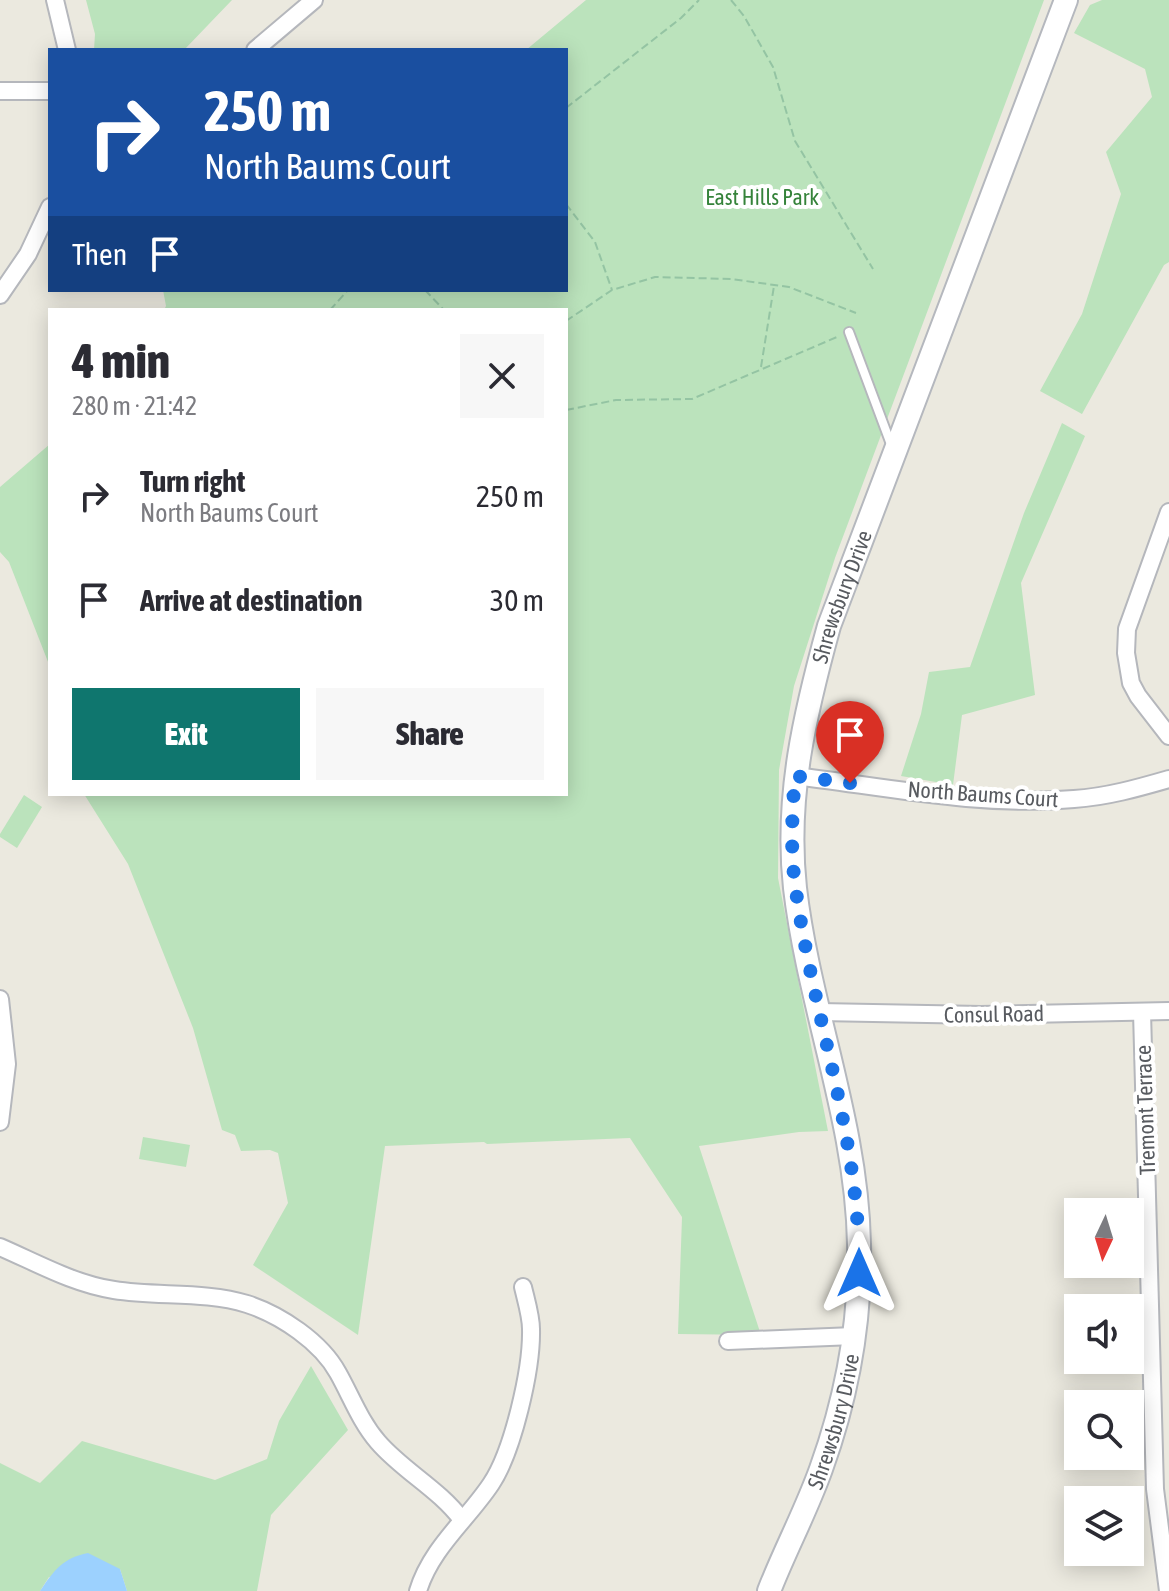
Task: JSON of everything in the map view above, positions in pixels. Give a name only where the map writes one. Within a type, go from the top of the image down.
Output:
[{"type":"main road","name":"Shrewsbury Drive","points":[[769,1591],[822,1467],[840,1411],[854,1336],[859,1246],[856,1187],[847,1135],[795,888],[792,839],[795,776],[804,723],[829,626],[1066,0]]},
{"type":"street","points":[[55,0],[67,48]]},
{"type":"street","points":[[257,48],[314,0]]},
{"type":"street","points":[[0,91],[48,91]]},
{"type":"street","points":[[0,295],[28,254],[48,211]]},
{"type":"street","points":[[1169,512],[1127,629],[1126,653],[1131,683],[1169,736]]},
{"type":"street","name":"North Baums Court","points":[[795,776],[1024,801],[1099,796],[1169,779]]},
{"type":"street","points":[[0,999],[7,1064],[0,1122]]},
{"type":"street","name":"Consul Road","points":[[819,1012],[981,1015],[1169,1011]]},
{"type":"street","name":"Tremont Terrace","points":[[1142,1012],[1155,1489],[1168,1591]]},
{"type":"street","points":[[0,1247],[73,1279],[113,1290],[246,1304],[285,1322],[323,1353],[337,1371],[358,1413],[397,1463],[450,1504],[462,1520]]},
{"type":"street","points":[[418,1591],[442,1545],[492,1483],[513,1433],[526,1376],[532,1328],[523,1287]]},
{"type":"street","points":[[728,1341],[854,1336]]},
{"type":"lane","points":[[849,332],[895,456]]},
{"type":"path","points":[[568,106],[681,18],[699,0]]},
{"type":"path","points":[[731,0],[744,16],[773,67],[795,141],[873,269]]},
{"type":"path","points":[[568,207],[595,242],[612,290]]},
{"type":"path","points":[[568,320],[612,290],[655,277],[731,279],[789,287],[856,313]]},
{"type":"path","points":[[761,368],[774,285]]},
{"type":"path","points":[[332,308],[346,292]]},
{"type":"path","points":[[427,292],[442,308]]},
{"type":"path","points":[[568,410],[616,400],[692,399],[849,332]]},
{"type":"green space","points":[[86,0],[232,0],[186,48],[94,48],[95,34]]},
{"type":"green space","name":"East Hills Park","points":[[586,0],[1044,0],[835,558],[794,686],[779,770],[778,878],[828,1131],[699,1146],[761,1335],[678,1334],[682,1217],[630,1138],[385,1146],[358,1335],[253,1265],[288,1203],[278,1153],[270,1150],[241,1151],[235,1135],[222,1130],[193,1028],[128,864],[85,796],[568,796],[568,308],[165,308],[163,292],[568,292],[568,48],[528,48]]},
{"type":"green space","points":[[1102,0],[1169,0],[1169,262],[1164,265],[1082,414],[1040,391],[1082,314],[1121,194],[1106,152],[1152,97],[1145,69],[1074,33],[1090,5]]},
{"type":"green space","points":[[1062,423],[1085,436],[1021,583],[1035,695],[962,715],[953,785],[901,776],[921,714],[929,672],[970,667],[1024,513]]},
{"type":"green space","points":[[48,446],[48,662],[9,562],[0,552],[0,487]]},
{"type":"green space","points":[[24,795],[42,807],[17,848],[0,834]]},
{"type":"green space","points":[[143,1137],[190,1145],[186,1167],[139,1159]]},
{"type":"green space","points":[[311,1366],[348,1430],[271,1515],[257,1591],[127,1591],[120,1569],[49,1577],[40,1591],[0,1591],[0,1463],[40,1483],[82,1441],[215,1480],[267,1459],[279,1421]]},
{"type":"water","points":[[88,1553],[120,1569],[127,1591],[40,1591],[60,1566]]},
{"type":"route","points":[[850,783],[795,776],[792,839],[795,888],[805,949],[854,1176],[859,1273]]}]
